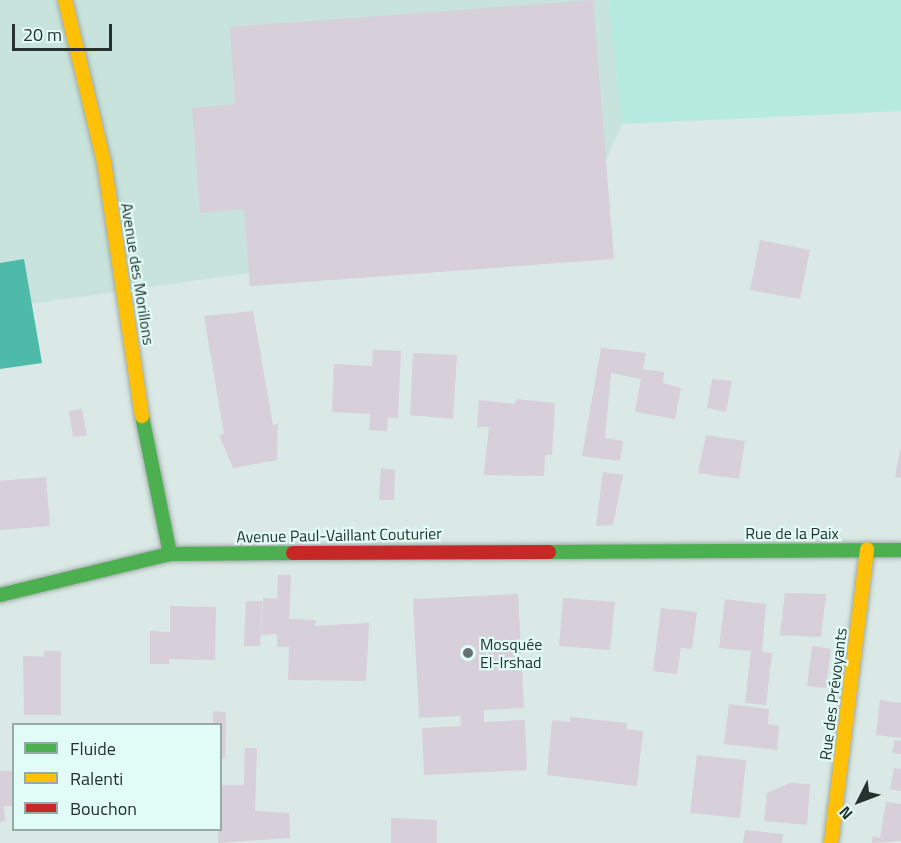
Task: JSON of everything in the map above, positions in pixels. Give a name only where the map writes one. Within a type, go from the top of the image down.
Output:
[{"type":"street","name":"Avenue des Morillons","points":[[65,0],[104,162],[147,448],[170,554]]},
{"type":"street","name":"Rue des Prévoyants","points":[[831,843],[867,549]]},
{"type":"street","name":"Avenue Paul-Vaillant Couturier","points":[[0,595],[47,580],[170,554],[683,550]]},
{"type":"street","name":"Rue de la Paix","points":[[683,550],[901,550]]},
{"type":"shaded area","points":[[0,0],[608,0],[622,124],[576,227],[0,308]]},
{"type":"shaded area","points":[[608,0],[901,0],[901,111],[622,124]]},
{"type":"shaded area","points":[[24,259],[42,363],[0,369],[0,263]]},
{"type":"building","points":[[593,0],[614,259],[250,286],[244,209],[200,213],[192,108],[235,104],[230,27]]},
{"type":"building","points":[[760,240],[810,250],[800,299],[750,290]]},
{"type":"building","points":[[253,311],[273,425],[278,424],[277,460],[233,468],[219,435],[224,434],[204,316]]},
{"type":"building","points":[[601,348],[646,353],[643,369],[664,372],[663,383],[681,388],[675,419],[635,412],[641,379],[611,373],[605,438],[623,441],[620,461],[582,456]]},
{"type":"building","points":[[373,350],[401,351],[398,418],[388,417],[387,431],[369,430],[370,414],[332,412],[334,364],[372,366]]},
{"type":"building","points":[[413,353],[457,355],[453,419],[410,415]]},
{"type":"building","points":[[712,379],[732,381],[726,412],[707,408]]},
{"type":"building","points":[[516,399],[555,403],[552,455],[545,455],[544,476],[484,475],[489,427],[477,427],[479,400],[515,404]]},
{"type":"building","points":[[82,409],[87,436],[73,437],[69,411]]},
{"type":"building","points":[[706,435],[745,441],[739,479],[698,473]]},
{"type":"building","points":[[901,450],[901,478],[895,477]]},
{"type":"building","points":[[381,468],[395,470],[394,500],[379,500]]},
{"type":"building","points":[[603,472],[623,475],[613,525],[596,526]]},
{"type":"building","points":[[46,477],[50,526],[0,530],[0,481]]},
{"type":"building","points":[[278,575],[291,575],[289,619],[316,620],[315,626],[369,623],[366,681],[288,680],[289,647],[277,647],[277,634],[261,635],[263,598],[277,599]]},
{"type":"building","points":[[785,593],[826,594],[821,637],[780,635]]},
{"type":"building","name":"Mosquée El-Irshad","points":[[518,594],[524,708],[484,710],[484,722],[525,720],[527,770],[424,775],[422,728],[461,726],[460,716],[419,718],[413,599]]},
{"type":"building","points":[[563,598],[615,602],[610,650],[559,646]]},
{"type":"building","points":[[725,599],[766,604],[762,652],[772,653],[766,705],[745,703],[751,651],[719,648]]},
{"type":"building","points":[[246,601],[262,601],[260,646],[244,646]]},
{"type":"building","points":[[170,606],[216,607],[215,660],[169,659],[169,664],[150,664],[150,631],[170,632]]},
{"type":"building","points":[[661,608],[697,612],[692,649],[681,648],[677,674],[653,671]]},
{"type":"building","points":[[812,646],[831,649],[826,688],[807,686]]},
{"type":"building","points":[[44,651],[61,651],[61,715],[24,715],[23,656],[44,657]]},
{"type":"building","points":[[880,700],[901,703],[901,738],[876,735]]},
{"type":"building","points":[[729,704],[769,709],[768,724],[779,726],[777,750],[724,744]]},
{"type":"building","points":[[213,711],[226,712],[225,758],[222,758],[222,723],[213,723]]},
{"type":"building","points":[[570,717],[627,723],[626,729],[643,731],[637,786],[547,775],[552,720],[570,722]]},
{"type":"building","points":[[895,740],[901,741],[901,754],[892,753]]},
{"type":"building","points":[[245,748],[257,748],[255,811],[289,813],[290,838],[218,843],[218,831],[222,831],[222,785],[244,785]]},
{"type":"building","points":[[697,755],[746,760],[740,818],[690,813]]},
{"type":"building","points":[[894,768],[901,769],[901,791],[890,789]]},
{"type":"building","points":[[0,771],[12,771],[12,806],[4,806],[5,821],[0,822]]},
{"type":"building","points":[[790,783],[810,784],[807,825],[764,821],[767,793]]},
{"type":"building","points":[[886,802],[901,804],[901,841],[872,843],[873,836],[880,838]]},
{"type":"building","points":[[391,818],[437,820],[437,843],[391,843]]},
{"type":"building","points":[[745,830],[783,834],[782,843],[743,843]]},
{"type":"traffic: fast","points":[[142,416],[170,554]]},
{"type":"traffic: fast","points":[[549,552],[901,550]]},
{"type":"traffic: fast","points":[[0,595],[170,554],[293,553]]},
{"type":"traffic: slow","points":[[65,0],[104,162],[142,416]]},
{"type":"traffic: slow","points":[[831,843],[867,549]]},
{"type":"traffic: jam","points":[[293,553],[549,552]]},
{"type":"place","name":"Mosquée El-Irshad","points":[[468,653]]}]
